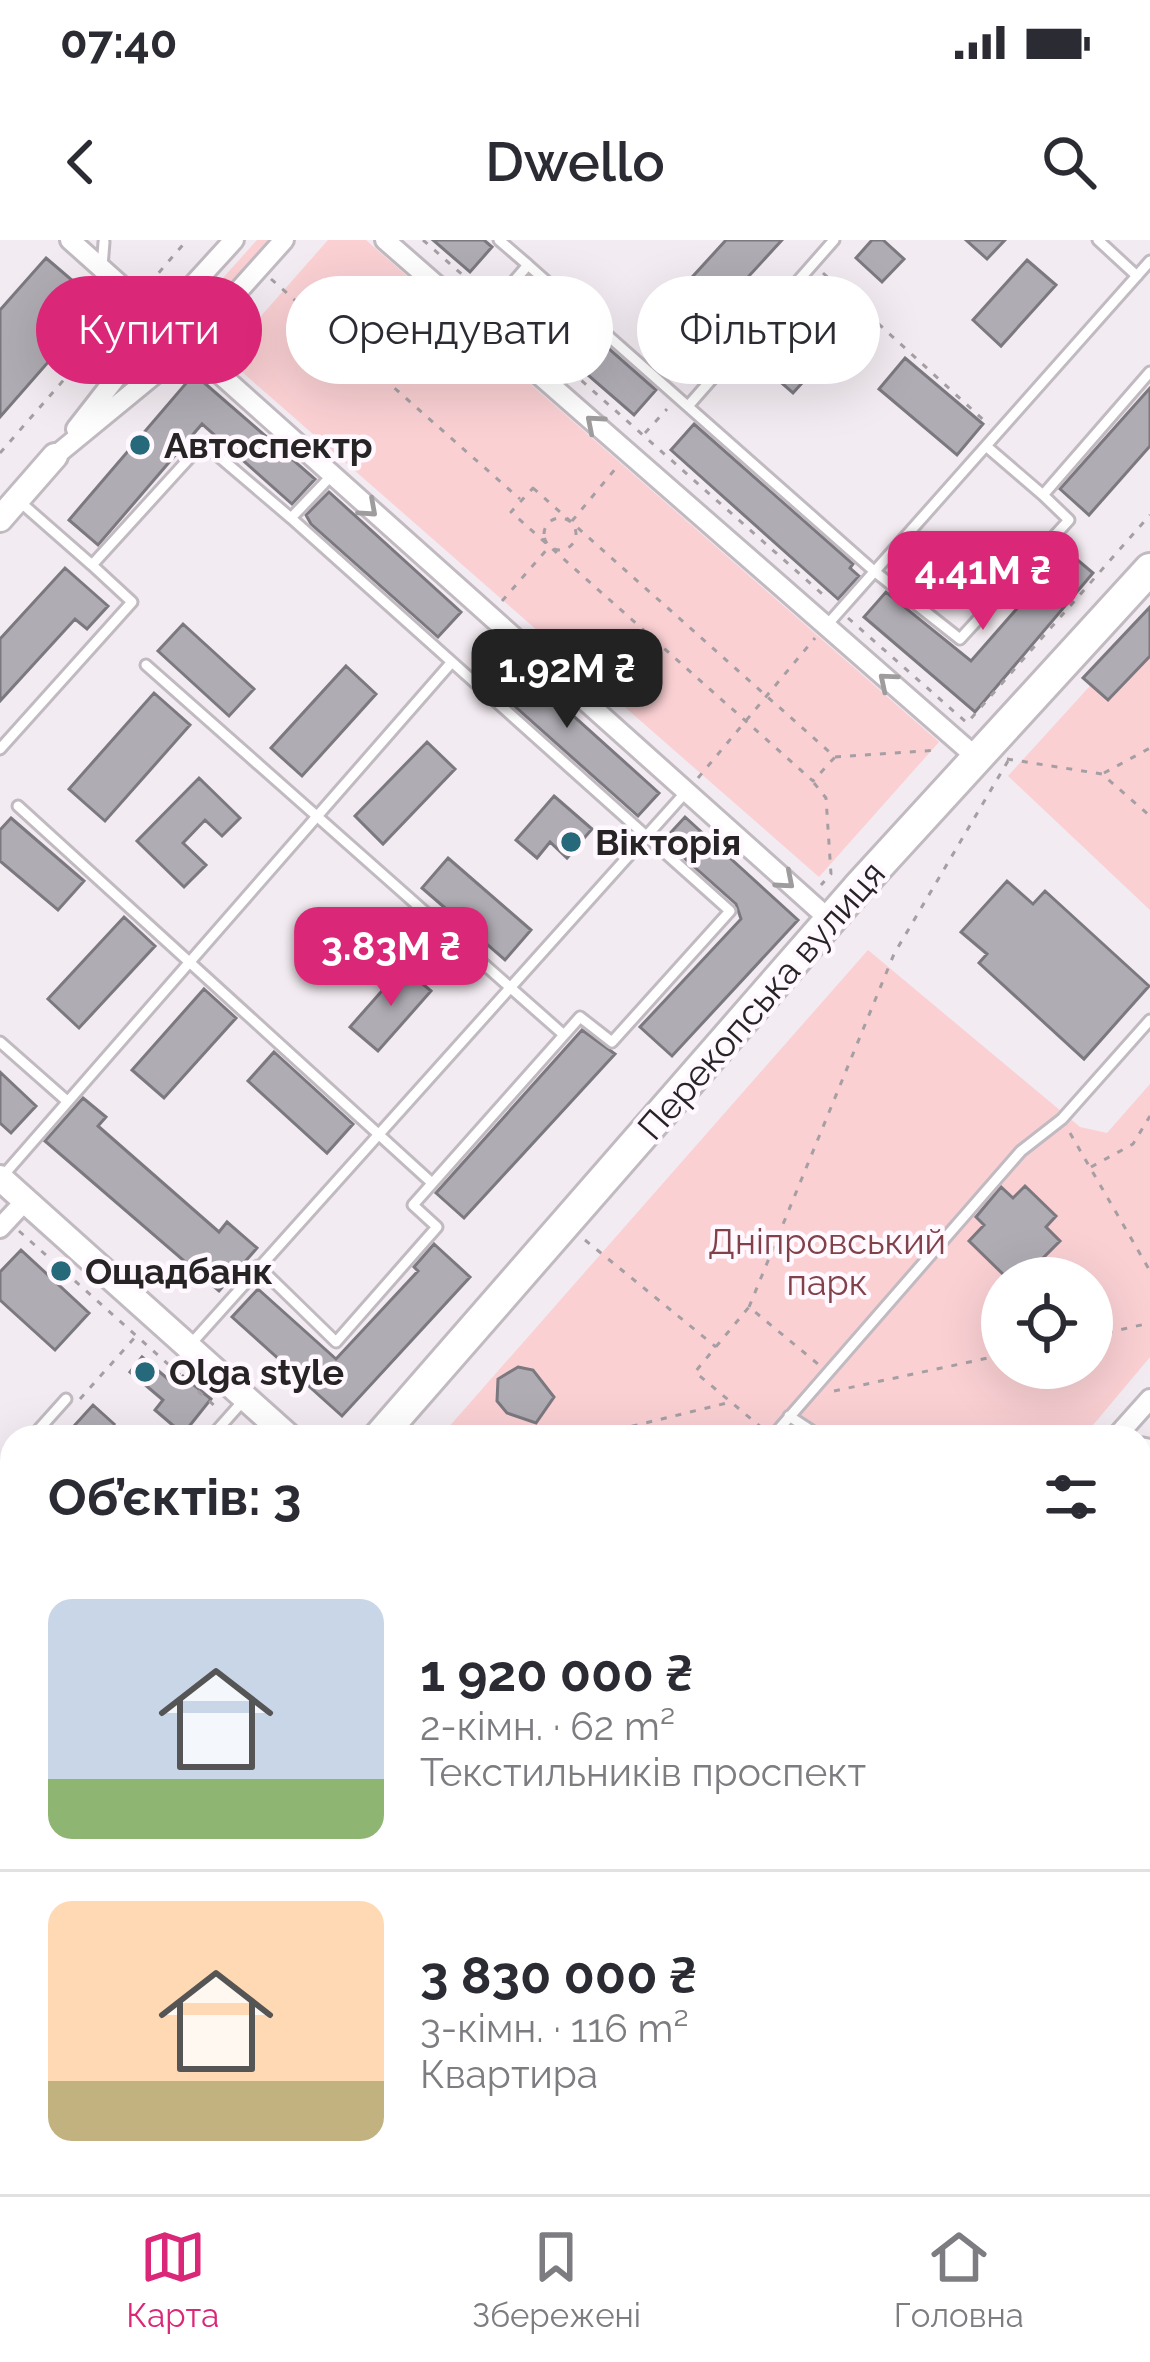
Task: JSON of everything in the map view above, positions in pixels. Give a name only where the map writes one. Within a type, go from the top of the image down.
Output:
[{"type":"main road","name":"Перекопська вулиця","points":[[389,1425],[830,920],[1150,569]]},
{"type":"street","points":[[70,240],[112,276]]},
{"type":"street","points":[[201,276],[234,240]]},
{"type":"street","points":[[252,276],[284,240]]},
{"type":"street","points":[[385,240],[425,276]]},
{"type":"street","points":[[8,509],[111,384]]},
{"type":"street","points":[[55,456],[143,384]]},
{"type":"street","points":[[231,384],[830,920]]},
{"type":"street","points":[[548,384],[976,757]]},
{"type":"street","points":[[1,1178],[276,1425]]},
{"type":"street","points":[[4,1224],[26,1200]]},
{"type":"street","points":[[1127,1425],[1150,1399]]},
{"type":"lane","points":[[499,240],[874,571],[960,639],[1069,520],[986,446]]},
{"type":"lane","points":[[689,405],[834,240]]},
{"type":"lane","points":[[1098,240],[1137,276]]},
{"type":"lane","points":[[102,267],[104,242]]},
{"type":"lane","points":[[824,628],[1150,261]]},
{"type":"lane","points":[[519,276],[528,266]]},
{"type":"lane","points":[[1042,495],[1150,372]]},
{"type":"lane","points":[[92,565],[203,443],[730,911],[612,1042],[580,1017],[413,1205],[436,1226],[336,1342],[258,1266]]},
{"type":"lane","points":[[291,518],[332,475]]},
{"type":"lane","points":[[0,749],[133,602],[92,565],[8,509]]},
{"type":"lane","points":[[1,1178],[452,663]]},
{"type":"lane","points":[[146,664],[564,1035]]},
{"type":"lane","points":[[189,1346],[685,793]]},
{"type":"lane","points":[[18,806],[432,1183]]},
{"type":"lane","points":[[782,1425],[1021,1151],[1062,1118],[1150,1020]]},
{"type":"lane","points":[[0,1042],[67,1101]]},
{"type":"lane","points":[[223,1424],[246,1398]]},
{"type":"lane","points":[[43,1425],[66,1399]]},
{"type":"lane","points":[[789,1416],[803,1425]]},
{"type":"path","points":[[155,276],[187,240]]},
{"type":"path","points":[[423,240],[464,276]]},
{"type":"path","points":[[813,264],[998,433]]},
{"type":"path","points":[[270,278],[521,501]]},
{"type":"path","points":[[0,453],[60,384]]},
{"type":"path","points":[[586,384],[967,723],[1150,514]]},
{"type":"path","points":[[644,435],[678,395]]},
{"type":"path","points":[[571,522],[628,453]]},
{"type":"path","points":[[831,874],[826,798],[813,781],[511,512],[533,488],[835,757]]},
{"type":"path","points":[[559,518],[571,522],[577,533],[573,545],[561,551],[549,547],[544,535],[548,524],[559,518]]},
{"type":"path","points":[[489,616],[549,547]]},
{"type":"path","points":[[685,793],[824,628]]},
{"type":"path","points":[[1102,774],[1150,748]]},
{"type":"path","points":[[813,781],[835,757],[944,749]]},
{"type":"path","points":[[758,1425],[695,1372],[749,1307],[894,954],[1009,760],[1102,774],[1150,816]]},
{"type":"path","points":[[1090,1168],[1133,1144],[1150,1116]]},
{"type":"path","points":[[1062,1118],[1150,1271]]},
{"type":"path","points":[[4,1224],[215,1401],[223,1424]]},
{"type":"path","points":[[565,1224],[716,1347]]},
{"type":"path","points":[[749,1307],[830,1374]]},
{"type":"path","points":[[1113,1331],[1150,1323]]},
{"type":"path","points":[[66,1399],[81,1399],[138,1335]]},
{"type":"path","points":[[808,1396],[981,1359]]},
{"type":"path","points":[[637,1425],[731,1402]]},
{"type":"green space","points":[[257,240],[273,240],[241,276],[225,276]]},
{"type":"green space","points":[[328,240],[366,240],[407,276],[296,276]]},
{"type":"green space","points":[[286,288],[286,384],[530,384],[939,742],[819,877],[256,384],[262,384],[262,315]]},
{"type":"green space","points":[[1150,620],[1150,910],[1008,776]]},
{"type":"green space","name":"Дніпровський парк","points":[[868,950],[1080,1127],[1107,1133],[1150,1084],[1150,1357],[1093,1425],[451,1425]]},
{"type":"building","points":[[433,240],[484,240],[492,247],[470,272]]},
{"type":"building","points":[[726,240],[782,240],[749,276],[693,276]]},
{"type":"building","points":[[872,240],[883,240],[904,259],[882,282],[856,258]]},
{"type":"building","points":[[966,240],[1005,240],[987,259]]},
{"type":"building","points":[[46,258],[67,276],[36,276],[36,376],[0,417],[0,310]]},
{"type":"building","points":[[1027,260],[1056,285],[1001,346],[973,320]]},
{"type":"building","points":[[613,352],[637,373],[637,384],[649,384],[656,390],[634,415],[598,384],[613,384]]},
{"type":"building","points":[[905,358],[983,424],[957,455],[879,389]]},
{"type":"building","points":[[185,384],[206,384],[315,479],[292,504],[202,424],[98,545],[69,520]]},
{"type":"building","points":[[1150,388],[1150,446],[1089,515],[1060,489]]},
{"type":"building","points":[[694,424],[853,564],[850,568],[859,576],[838,599],[671,450]]},
{"type":"building","points":[[329,492],[461,612],[438,637],[311,524],[306,515]]},
{"type":"building","points":[[1061,546],[1093,573],[975,712],[864,617],[886,592],[971,661],[1049,572],[1043,567]]},
{"type":"building","points":[[65,568],[108,606],[87,629],[75,619],[0,701],[0,639]]},
{"type":"building","points":[[1150,607],[1150,656],[1108,700],[1083,678]]},
{"type":"building","points":[[183,624],[254,689],[229,716],[158,651]]},
{"type":"building","points":[[497,647],[659,793],[638,816],[475,671]]},
{"type":"building","points":[[346,666],[376,694],[302,776],[271,748]]},
{"type":"building","points":[[154,693],[190,725],[105,821],[69,789]]},
{"type":"building","points":[[427,742],[455,769],[383,844],[355,816]]},
{"type":"building","points":[[199,778],[240,818],[222,836],[205,820],[183,843],[206,865],[184,887],[137,841]]},
{"type":"building","points":[[554,796],[592,829],[567,858],[550,842],[537,858],[516,840]]},
{"type":"building","points":[[685,817],[798,920],[672,1056],[640,1027],[741,919],[736,904],[664,840]]},
{"type":"building","points":[[11,818],[84,881],[58,910],[0,861],[0,830]]},
{"type":"building","points":[[448,858],[531,930],[505,960],[422,888]]},
{"type":"building","points":[[1007,881],[1033,904],[1045,891],[1149,986],[1084,1059],[979,963],[987,954],[961,932]]},
{"type":"building","points":[[124,917],[155,946],[79,1028],[48,999]]},
{"type":"building","points":[[403,967],[431,991],[378,1051],[350,1027]]},
{"type":"building","points":[[204,989],[236,1018],[164,1098],[132,1070]]},
{"type":"building","points":[[582,1030],[615,1054],[464,1218],[436,1193]]},
{"type":"building","points":[[274,1052],[353,1124],[327,1153],[248,1081]]},
{"type":"building","points":[[0,1072],[36,1106],[11,1133],[0,1123]]},
{"type":"building","points":[[83,1098],[106,1117],[98,1126],[219,1232],[227,1222],[257,1248],[219,1291],[45,1141]]},
{"type":"building","points":[[1025,1186],[1056,1216],[1046,1227],[1060,1241],[1044,1257],[985,1257],[969,1241],[984,1225],[976,1217],[1001,1187],[1013,1198]]},
{"type":"building","points":[[434,1244],[470,1277],[342,1416],[232,1317],[258,1289],[336,1359],[418,1271],[414,1267]]},
{"type":"building","points":[[21,1250],[89,1313],[55,1350],[0,1300],[0,1272]]},
{"type":"building","points":[[142,1357],[175,1385],[183,1376],[211,1399],[190,1425],[172,1425],[155,1410],[163,1400],[130,1372]]},
{"type":"building","points":[[518,1367],[533,1370],[554,1397],[536,1423],[507,1413],[497,1401],[498,1379]]},
{"type":"building","points":[[93,1405],[114,1424],[113,1425],[75,1425]]},
{"type":"place","name":"Автоспектр","points":[[140,445]]},
{"type":"place","name":"Вікторія","points":[[571,842]]},
{"type":"place","name":"Ощадбанк","points":[[61,1271]]},
{"type":"place","name":"Olga style","points":[[145,1372]]}]
